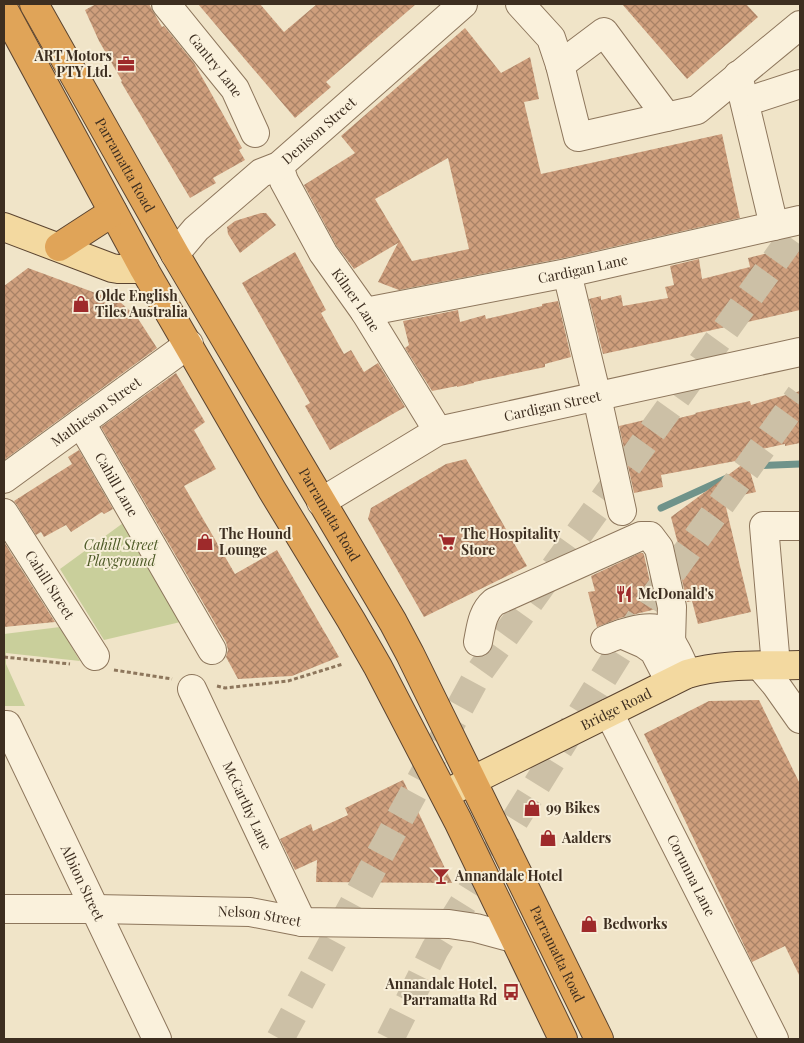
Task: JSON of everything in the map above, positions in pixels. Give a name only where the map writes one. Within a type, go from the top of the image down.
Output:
[{"type":"highway","name":"Parramatta Road","points":[[40,6],[175,254],[406,646],[599,1039]]},
{"type":"highway","points":[[4,10],[10,38],[113,212],[272,490],[378,666],[445,794],[562,1039]]},
{"type":"highway","points":[[58,247],[113,212]]},
{"type":"highway","points":[[144,269],[175,254]]},
{"type":"main road","points":[[4,227],[118,269],[144,269]]},
{"type":"main road","name":"Bridge Road","points":[[445,794],[679,678],[703,669],[779,666]]},
{"type":"street","name":"Gantry Lane","points":[[166,4],[235,89],[255,133]]},
{"type":"street","name":"Denison Street","points":[[175,254],[196,229],[261,173],[279,166],[463,4]]},
{"type":"street","points":[[520,4],[551,38],[560,65],[578,137],[697,110],[800,24]]},
{"type":"street","points":[[560,65],[604,32],[667,117]]},
{"type":"street","points":[[738,75],[774,226]]},
{"type":"street","points":[[745,102],[800,84]]},
{"type":"street","name":"Kilner Lane","points":[[279,166],[284,181],[323,253],[365,312],[438,431]]},
{"type":"street","name":"Cardigan Lane","points":[[365,312],[567,273],[800,220]]},
{"type":"street","points":[[567,273],[622,511]]},
{"type":"street","name":"Mathieson Street","points":[[4,479],[189,344]]},
{"type":"street","name":"Cardigan Street","points":[[321,502],[438,431],[800,352]]},
{"type":"street","name":"Cahill Lane","points":[[81,423],[212,650]]},
{"type":"street","name":"Cahill Street","points":[[4,513],[95,656]]},
{"type":"street","points":[[800,526],[764,526],[779,666],[776,685],[800,719]]},
{"type":"street","points":[[481,640],[484,614],[494,602],[641,536],[650,536],[659,548],[672,607],[671,642],[679,678]]},
{"type":"street","points":[[671,642],[661,630],[651,628],[613,637],[644,644],[654,651],[679,678]]},
{"type":"street","name":"McCarthy Lane","points":[[192,689],[302,922]]},
{"type":"street","name":"Corunna Lane","points":[[609,713],[774,1039]]},
{"type":"street","name":"Albion Street","points":[[6,725],[157,1039]]},
{"type":"street","name":"Nelson Street","points":[[4,909],[250,912],[302,922],[449,924],[476,928],[513,938]]},
{"type":"green space","name":"Cahill Street Playground","points":[[130,518],[189,620],[104,640],[60,569]]},
{"type":"green space","points":[[60,627],[80,661],[6,653],[6,664],[25,706],[4,706],[4,634]]},
{"type":"building","points":[[96,4],[149,4],[162,27],[164,26],[194,63],[242,148],[239,150],[245,160],[213,178],[216,183],[190,198],[121,82],[99,41],[85,10]]},
{"type":"building","points":[[198,4],[260,4],[284,32],[317,4],[416,4],[326,82],[331,87],[295,118]]},
{"type":"building","points":[[622,4],[746,4],[758,17],[687,79]]},
{"type":"building","points":[[465,28],[501,73],[530,57],[539,99],[524,102],[541,174],[722,134],[740,218],[564,258],[399,290],[378,282],[398,243],[354,269],[336,245],[304,185],[355,153],[341,136]],"holes":[[[448,158],[469,249],[412,261],[375,199]]]},
{"type":"building","points":[[266,213],[276,225],[240,253],[228,234],[227,227],[235,221]]},
{"type":"building","points":[[800,245],[800,310],[603,354],[589,299],[601,296],[601,300],[621,295],[623,306],[668,298],[665,287],[674,285],[670,266],[699,259],[702,279],[750,267],[748,258]]},
{"type":"building","points":[[295,252],[326,310],[321,313],[344,354],[351,350],[364,372],[378,363],[405,407],[330,450],[305,406],[310,403],[242,283]]},
{"type":"building","points":[[28,268],[120,302],[137,317],[157,348],[4,460],[4,286]]},
{"type":"building","points":[[558,301],[571,357],[545,364],[545,367],[432,391],[405,348],[409,345],[403,321],[458,310],[460,322],[485,315],[486,319]]},
{"type":"building","points":[[176,373],[205,422],[194,430],[216,469],[184,486],[235,574],[277,550],[339,657],[292,676],[238,679],[226,657],[228,650],[226,642],[101,427]]},
{"type":"building","points":[[800,391],[800,443],[785,446],[785,444],[744,453],[746,459],[661,475],[663,487],[634,493],[619,426],[649,419],[650,425],[750,401],[751,405]]},
{"type":"building","points":[[79,450],[113,509],[104,514],[102,512],[71,532],[66,525],[44,537],[41,532],[36,535],[14,501],[72,464],[68,457]]},
{"type":"building","name":"The Hospitality Store","points":[[466,459],[527,566],[424,617],[368,519],[371,508],[446,464]]},
{"type":"building","points":[[747,461],[756,492],[724,499],[751,612],[698,624],[692,601],[687,602],[674,545],[678,544],[671,517]]},
{"type":"building","points":[[4,542],[55,622],[4,627]]},
{"type":"building","points":[[640,553],[644,555],[656,609],[620,618],[597,627],[588,592],[595,591],[591,576]]},
{"type":"building","points":[[759,700],[800,784],[800,977],[785,946],[752,962],[644,734],[709,701]]},
{"type":"building","points":[[403,780],[452,883],[316,882],[317,860],[295,870],[280,839],[311,824],[313,831],[348,815],[345,808]]},
{"type":"waterway","points":[[742,471],[753,466],[800,464]]},
{"type":"waterway","points":[[661,508],[727,478]]},
{"type":"tunnel","points":[[280,1039],[478,674],[800,226]]},
{"type":"tunnel","points":[[390,1039],[435,949],[649,604],[800,395]]},
{"type":"place","name":"ART Motors PTY Ltd.","points":[[126,64]]},
{"type":"place","name":"Olde English Tiles Australia","points":[[81,304]]},
{"type":"place","name":"The Hound Lounge","points":[[205,542]]},
{"type":"place","name":"The Hospitality Store","points":[[447,542]]},
{"type":"place","name":"McDonald's","points":[[624,594]]},
{"type":"place","name":"99 Bikes","points":[[532,808]]},
{"type":"place","name":"Aalders","points":[[548,838]]},
{"type":"place","name":"Annandale Hotel","points":[[441,876]]},
{"type":"place","name":"Bedworks","points":[[589,924]]},
{"type":"place","name":"Annandale Hotel, Parramatta Rd","points":[[511,992]]}]
